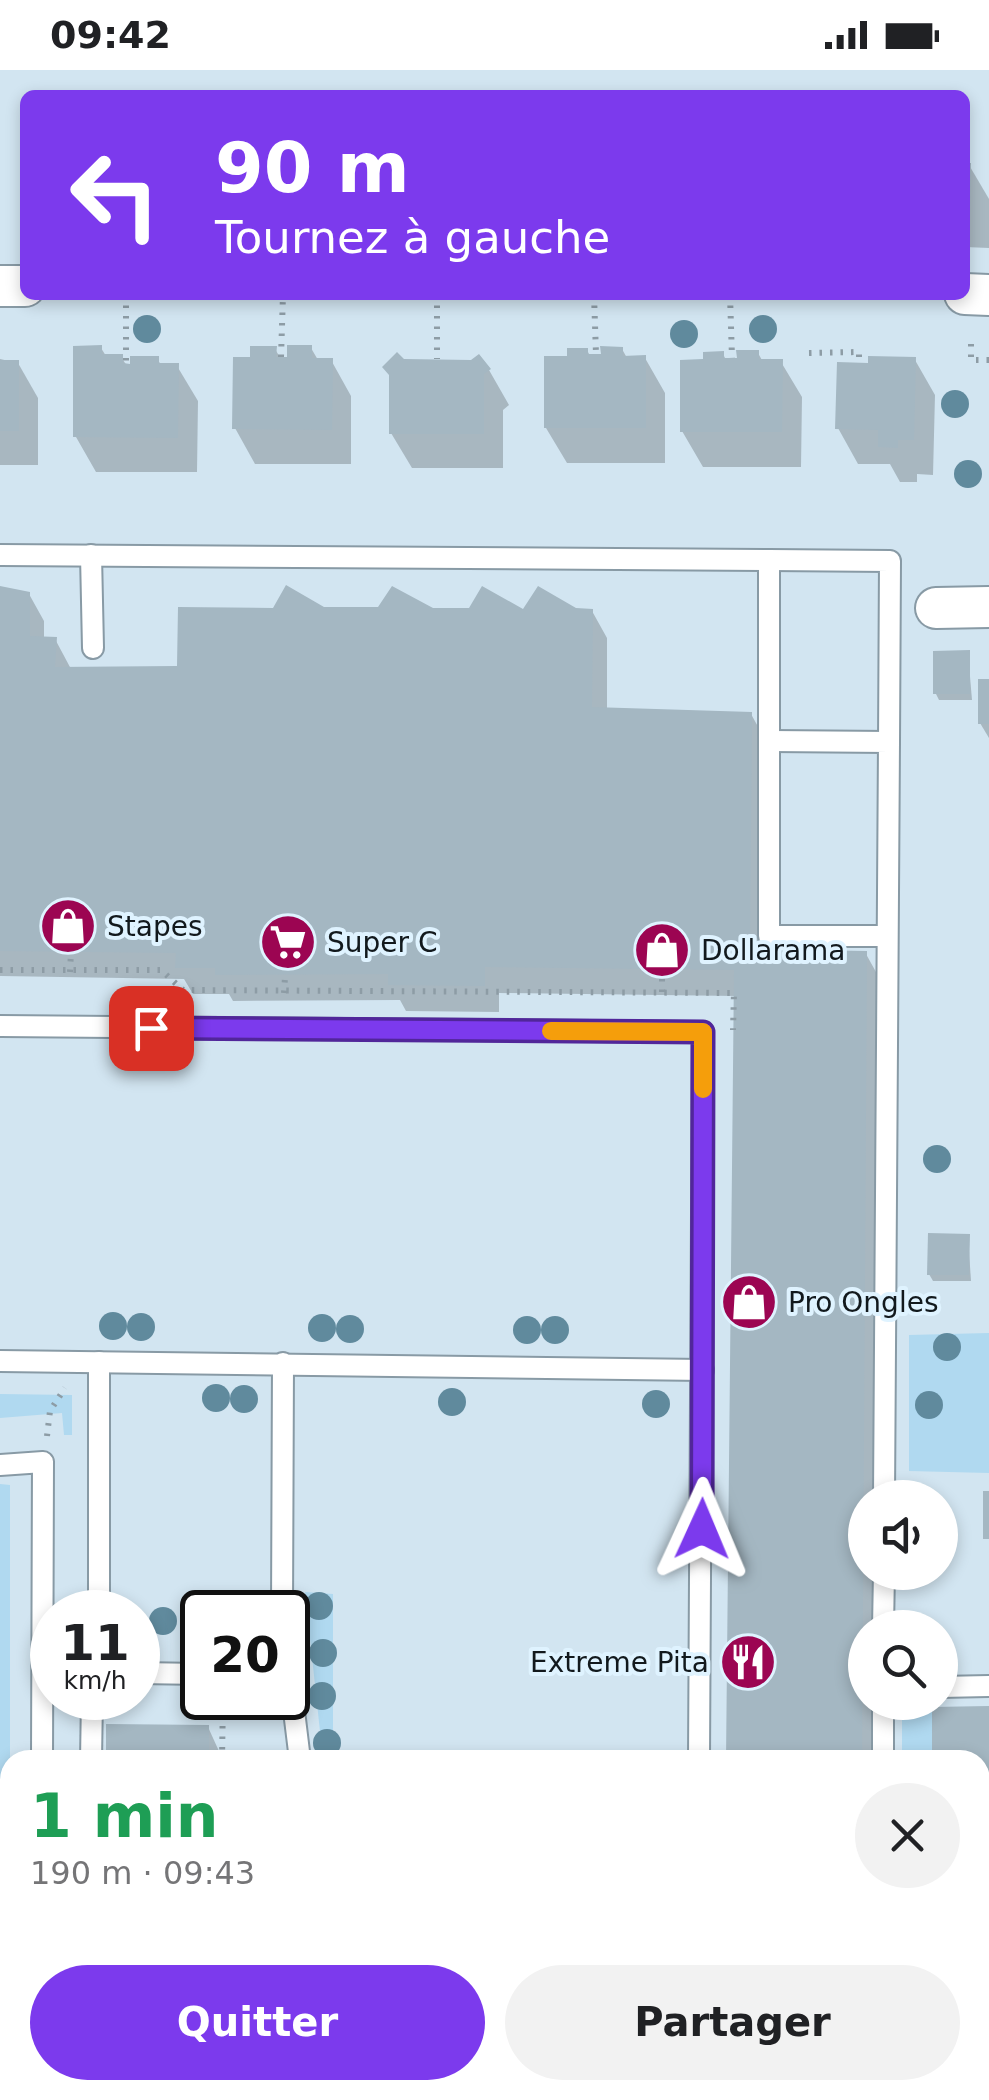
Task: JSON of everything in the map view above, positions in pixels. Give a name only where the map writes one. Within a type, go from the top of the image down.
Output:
[{"type":"street","points":[[936,608],[989,607]]},
{"type":"lane","points":[[0,555],[890,561],[884,1480]]},
{"type":"lane","points":[[91,555],[92,648]]},
{"type":"lane","points":[[769,560],[769,936],[886,936]]},
{"type":"lane","points":[[771,741],[889,742]]},
{"type":"lane","points":[[0,1026],[703,1032],[699,1750]]},
{"type":"lane","points":[[0,1361],[704,1370]]},
{"type":"lane","points":[[98,1590],[100,1362]]},
{"type":"lane","points":[[282,1590],[283,1364]]},
{"type":"lane","points":[[0,1464],[44,1462],[42,1750]]},
{"type":"lane","points":[[958,1687],[989,1686]]},
{"type":"lane","points":[[91,1750],[92,1720]]},
{"type":"lane","points":[[294,1720],[299,1750]]},
{"type":"lane","points":[[883,1720],[883,1750]]},
{"type":"path","points":[[126,300],[126,364]]},
{"type":"path","points":[[281,356],[282,300]]},
{"type":"path","points":[[436,300],[437,359]]},
{"type":"path","points":[[594,300],[596,354]]},
{"type":"path","points":[[730,300],[732,358]]},
{"type":"path","points":[[971,344],[971,360],[989,360]]},
{"type":"path","points":[[809,353],[859,352],[859,362]]},
{"type":"path","points":[[70,952],[70,972]]},
{"type":"path","points":[[662,969],[662,992]]},
{"type":"path","points":[[0,970],[162,970],[184,990],[734,993],[733,1046]]},
{"type":"path","points":[[284,990],[285,977]]},
{"type":"path","points":[[44,1462],[50,1411],[70,1381],[76,1361]]},
{"type":"path","points":[[222,1750],[223,1720]]},
{"type":"shaded area","points":[[989,1333],[989,1473],[909,1471],[909,1335]]},
{"type":"shaded area","points":[[0,1394],[72,1395],[72,1435],[64,1435],[62,1413],[0,1418]]},
{"type":"shaded area","points":[[0,1484],[10,1485],[10,1750],[0,1750]]},
{"type":"shaded area","points":[[310,1592],[333,1594],[333,1750],[322,1750],[310,1638]]},
{"type":"shaded area","points":[[902,1720],[932,1720],[932,1750],[902,1750]]},
{"type":"building","points":[[102,345],[102,354],[123,354],[123,363],[130,364],[130,356],[159,356],[159,363],[179,363],[178,438],[73,437],[73,346]]},
{"type":"building","points":[[287,345],[312,345],[312,358],[333,358],[332,430],[232,429],[233,357],[250,357],[250,346],[277,346],[276,357],[287,357]]},
{"type":"building","points":[[600,346],[623,347],[623,356],[646,355],[646,428],[544,428],[544,356],[567,356],[567,348],[588,348],[588,354],[601,354]]},
{"type":"building","points":[[736,350],[759,350],[759,359],[783,359],[782,432],[680,432],[680,360],[703,359],[703,352],[724,351],[724,358],[737,358]]},
{"type":"building","points":[[397,352],[404,359],[471,360],[479,354],[491,369],[484,374],[484,434],[389,434],[389,375],[382,367]]},
{"type":"building","points":[[868,356],[916,357],[914,440],[898,440],[898,448],[878,447],[878,430],[835,429],[837,362],[868,363]]},
{"type":"building","points":[[0,360],[19,360],[19,431],[0,431]]},
{"type":"building","points":[[286,585],[324,607],[378,607],[392,586],[433,608],[469,608],[482,586],[523,609],[538,586],[576,608],[593,609],[592,707],[752,712],[750,949],[867,951],[864,1480],[848,1480],[848,1590],[863,1590],[863,1610],[848,1610],[848,1720],[862,1720],[862,1750],[726,1750],[734,970],[485,967],[485,986],[388,985],[388,974],[215,975],[215,968],[175,968],[176,953],[0,951],[0,586],[30,592],[30,636],[57,637],[55,667],[177,666],[178,607],[273,608]]},
{"type":"building","points":[[970,650],[970,694],[933,694],[933,651]]},
{"type":"building","points":[[978,679],[989,679],[989,724],[978,724]]},
{"type":"building","points":[[928,1233],[970,1234],[969,1275],[927,1275]]},
{"type":"building","points":[[983,1491],[989,1491],[989,1539],[983,1539]]},
{"type":"building","points":[[989,1706],[989,1750],[932,1750],[932,1720],[958,1720],[958,1707]]},
{"type":"building","points":[[106,1724],[209,1725],[209,1750],[106,1750]]},
{"type":"slow traffic","points":[[551,1031],[703,1032],[703,1089]]},
{"type":"place","name":"Stapes","points":[[68,926]]},
{"type":"place","name":"Super C","points":[[288,942]]},
{"type":"place","name":"Dollarama","points":[[662,950]]},
{"type":"place","name":"Pro Ongles","points":[[749,1302]]},
{"type":"place","name":"Extreme Pita","points":[[748,1662]]},
{"type":"route","points":[[151,1028],[703,1032],[702,1529]]}]
